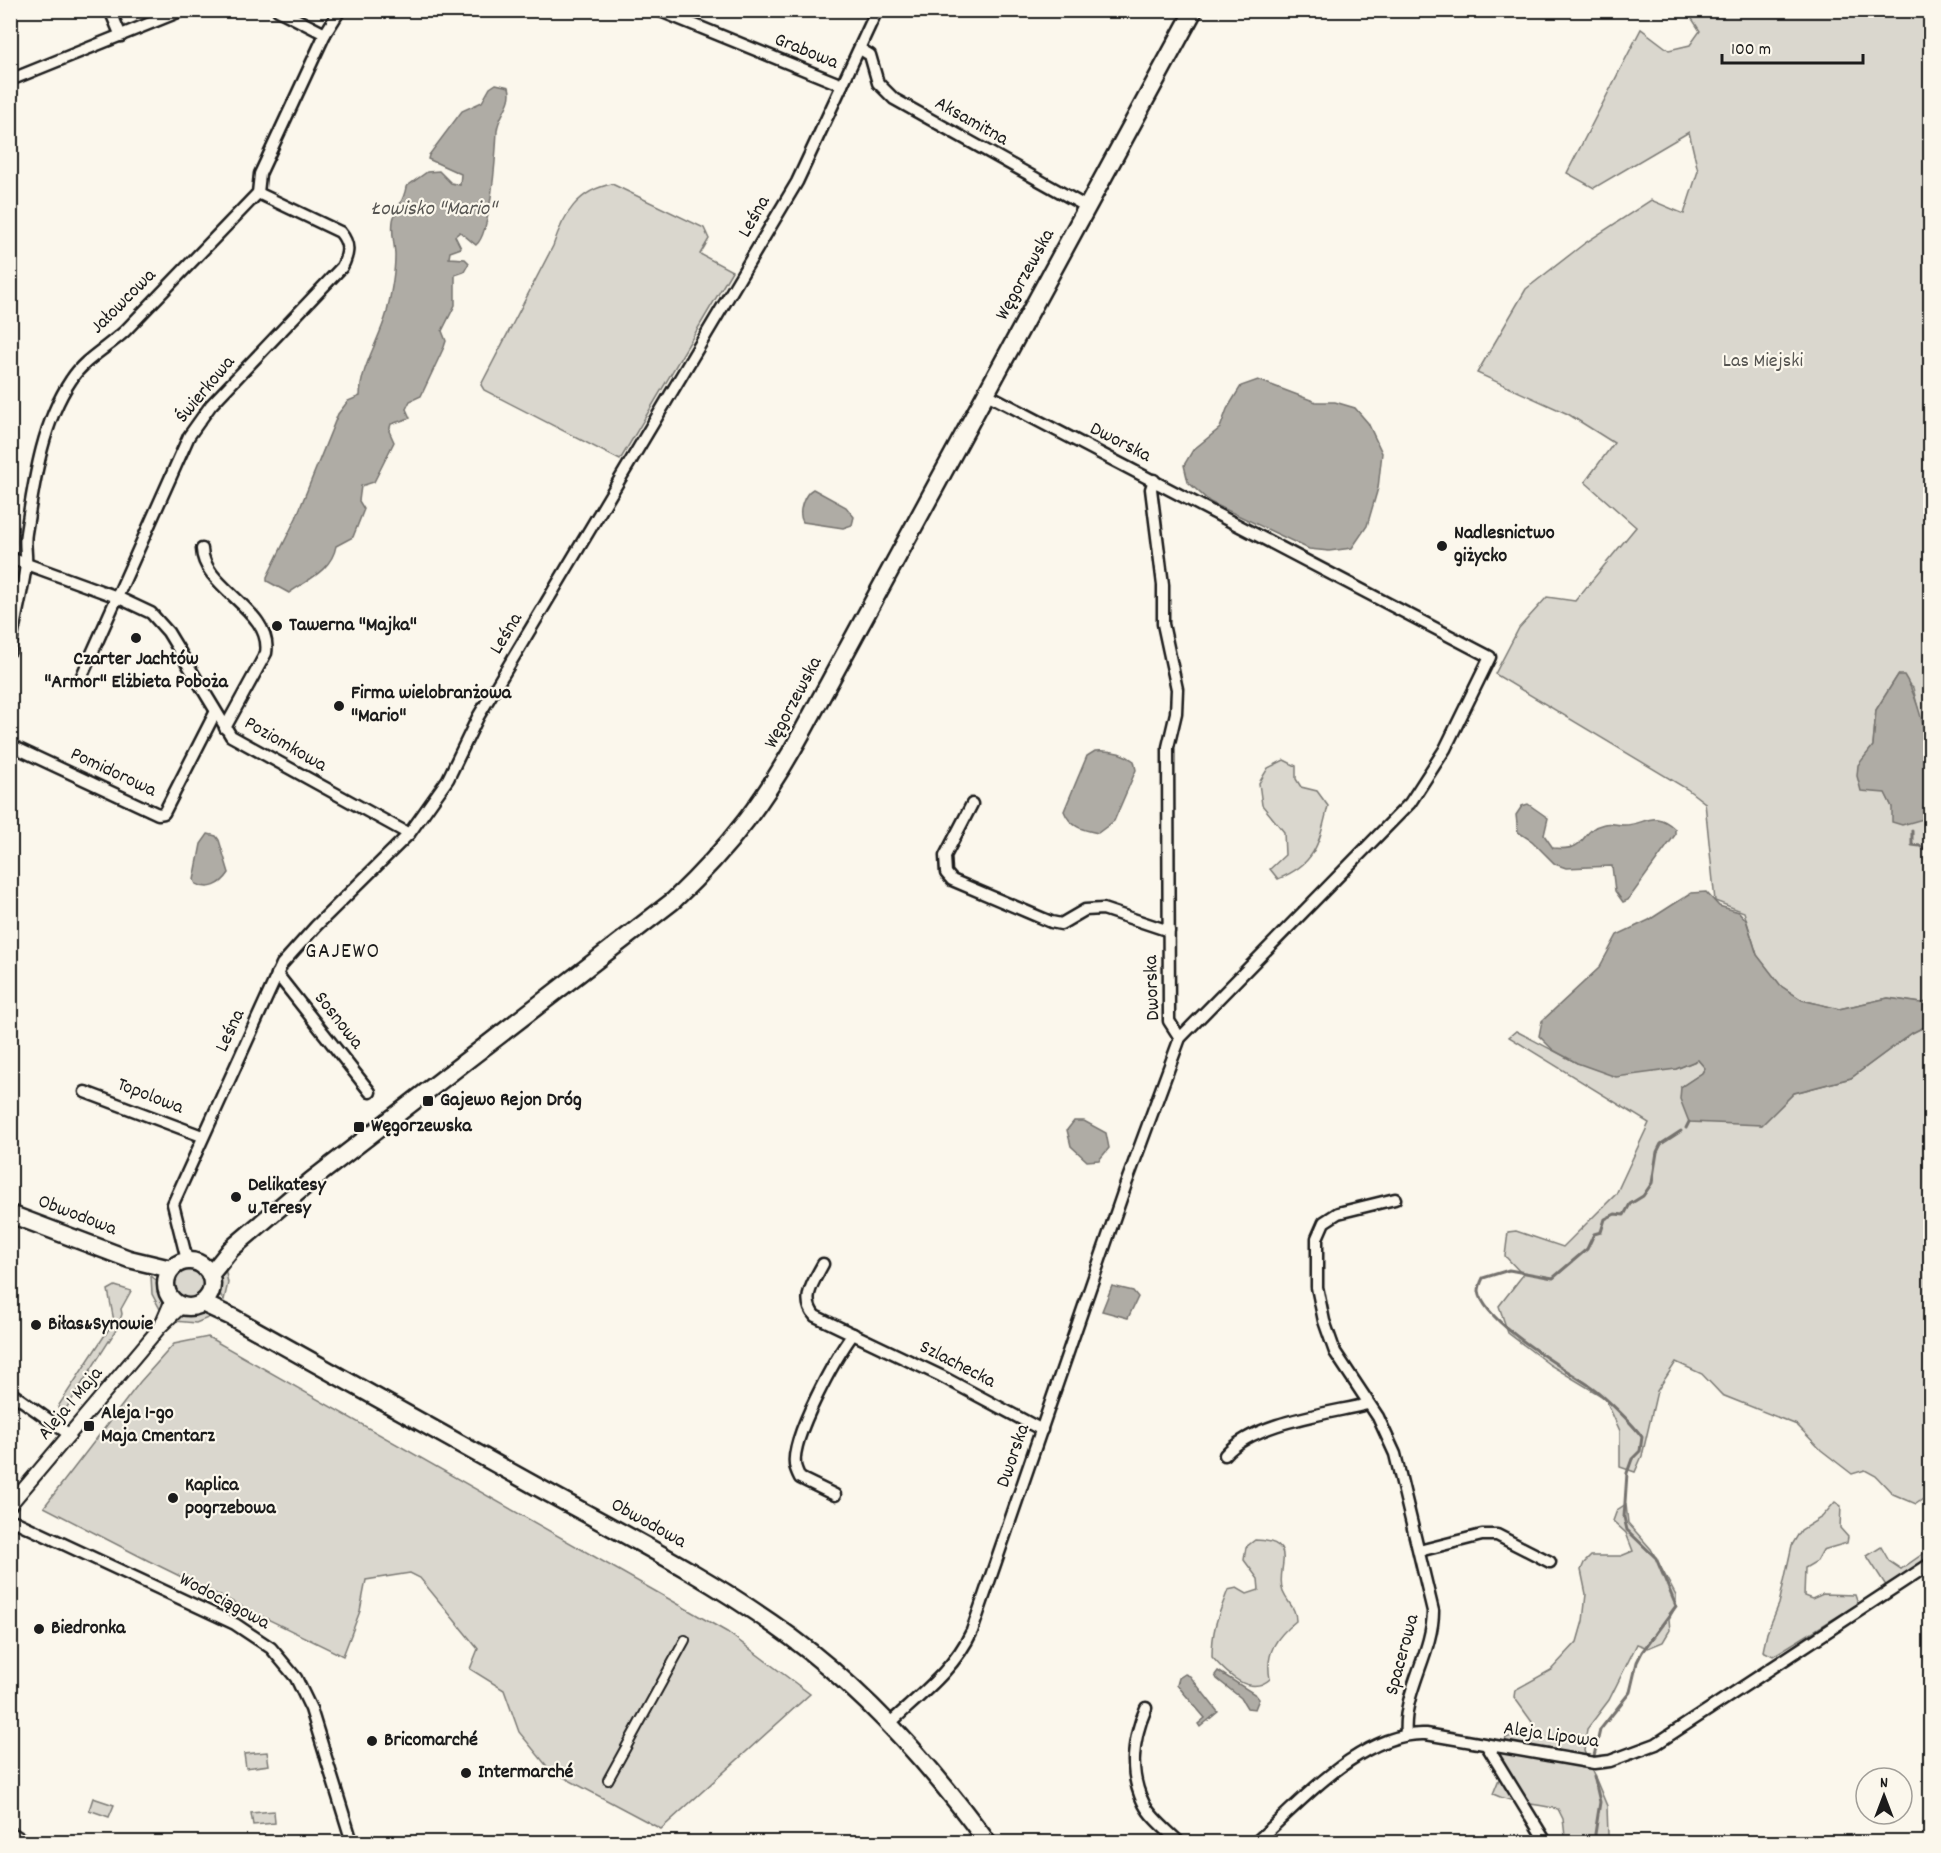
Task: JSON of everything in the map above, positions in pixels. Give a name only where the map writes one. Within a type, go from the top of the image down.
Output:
[{"type":"main road","name":"Węgorzewska","points":[[199,1266],[231,1249],[363,1140],[673,901],[725,849],[754,813],[782,770],[1194,10]]},
{"type":"main road","name":"Obwodowa","points":[[10,1214],[168,1275]]},
{"type":"main road","points":[[199,1266],[206,1298],[189,1307],[177,1303],[167,1291],[168,1275],[199,1266]]},
{"type":"main road","name":"Obwodowa","points":[[206,1298],[232,1317],[720,1588],[816,1657],[889,1724],[956,1800],[987,1842]]},
{"type":"street","points":[[110,10],[121,36]]},
{"type":"street","points":[[10,80],[183,10]]},
{"type":"street","points":[[278,10],[325,34]]},
{"type":"street","points":[[258,193],[260,174],[325,34],[340,10]]},
{"type":"street","name":"Grabowa","points":[[658,10],[842,86]]},
{"type":"street","name":"Leśna","points":[[199,1266],[173,1204],[277,974],[292,951],[409,834],[448,779],[478,717],[797,182],[877,10]]},
{"type":"street","name":"Aksamitna","points":[[860,49],[870,55],[878,83],[894,99],[1087,207]]},
{"type":"street","name":"Jałowcowa","points":[[10,651],[26,563],[26,536],[45,439],[58,403],[72,378],[92,356],[113,343],[258,193]]},
{"type":"street","name":"Świerkowa","points":[[81,678],[180,455],[198,422],[211,405],[342,267],[347,257],[346,240],[340,232],[258,193]]},
{"type":"street","name":"Dworska","points":[[889,1724],[948,1670],[962,1651],[982,1608],[1169,1061],[1180,1038],[1170,1025],[1169,931],[1168,747],[1178,701],[1174,672],[1162,624],[1163,585],[1151,489],[1154,480],[985,393]]},
{"type":"street","points":[[1154,480],[1490,657],[1445,749],[1410,803],[1180,1038]]},
{"type":"street","points":[[201,549],[205,565],[258,623],[268,646],[225,728]]},
{"type":"street","name":"Poziomkowa","points":[[10,558],[117,597],[157,618],[225,728],[241,743],[409,834]]},
{"type":"street","name":"Pomidorowa","points":[[10,745],[158,814],[164,813],[215,713]]},
{"type":"street","points":[[972,804],[945,856],[946,873],[952,880],[1052,922],[1061,924],[1085,909],[1103,909],[1169,931]]},
{"type":"street","name":"Sosnowa","points":[[277,974],[370,1092]]},
{"type":"street","name":"Topolowa","points":[[85,1092],[202,1137]]},
{"type":"street","name":"Spacerowa","points":[[1395,1199],[1329,1217],[1317,1238],[1317,1287],[1324,1322],[1344,1368],[1387,1432],[1395,1454],[1433,1611],[1433,1622],[1406,1712],[1406,1735]]},
{"type":"street","name":"Szlachecka","points":[[823,1264],[810,1290],[807,1305],[815,1316],[941,1376],[1042,1430]]},
{"type":"street","name":"Aleja 1 Maja","points":[[10,1505],[160,1327],[177,1303]]},
{"type":"street","points":[[835,1496],[800,1478],[794,1463],[804,1427],[820,1391],[841,1351],[853,1334]]},
{"type":"street","points":[[10,1392],[70,1435]]},
{"type":"street","points":[[1225,1455],[1242,1439],[1266,1428],[1368,1404]]},
{"type":"street","name":"Wodociągowa","points":[[10,1519],[203,1608],[247,1630],[271,1648],[296,1678],[307,1699],[352,1842]]},
{"type":"street","points":[[1419,1551],[1482,1535],[1497,1535],[1550,1562]]},
{"type":"street","name":"Aleja Lipowa","points":[[1256,1842],[1352,1758],[1389,1739],[1426,1734],[1594,1763],[1610,1761],[1648,1748],[1930,1564]]},
{"type":"street","points":[[608,1780],[685,1640]]},
{"type":"street","points":[[1146,1708],[1135,1734],[1134,1779],[1144,1806],[1179,1842]]},
{"type":"street","points":[[1487,1746],[1546,1842]]},
{"type":"street","name":"Wodociągowa","points":[[350,1830],[359,1842]]},
{"type":"street","points":[[10,1832],[26,1842]]},
{"type":"green space","name":"Las Miejski","points":[[1674,11],[1930,11],[1930,760],[1913,688],[1898,675],[1876,710],[1873,746],[1859,765],[1861,790],[1885,792],[1892,807],[1927,818],[1930,809],[1930,1002],[1921,1003],[1888,998],[1839,1009],[1802,1000],[1781,986],[1757,955],[1744,912],[1715,901],[1705,803],[1687,789],[1495,674],[1519,628],[1547,597],[1575,601],[1636,527],[1585,482],[1614,443],[1568,414],[1477,373],[1526,289],[1585,243],[1651,200],[1684,214],[1698,171],[1689,132],[1594,188],[1567,173],[1641,29],[1669,50],[1690,45],[1700,31],[1691,17]]},
{"type":"green space","points":[[612,184],[704,228],[709,239],[700,254],[732,271],[620,460],[484,390],[481,385],[553,246],[567,214],[581,198],[590,192]]},
{"type":"green space","points":[[1284,760],[1296,766],[1296,779],[1301,787],[1317,791],[1328,806],[1314,851],[1301,866],[1278,879],[1270,869],[1285,855],[1284,832],[1262,805],[1259,783],[1268,768]]},
{"type":"green space","points":[[1930,1024],[1930,1494],[1916,1504],[1893,1494],[1876,1476],[1865,1470],[1852,1474],[1821,1450],[1797,1425],[1722,1395],[1702,1374],[1676,1362],[1657,1391],[1642,1456],[1635,1472],[1620,1467],[1620,1431],[1605,1398],[1550,1365],[1508,1333],[1499,1306],[1523,1275],[1505,1256],[1508,1232],[1516,1231],[1563,1247],[1616,1194],[1649,1123],[1509,1037],[1516,1031],[1577,1063],[1658,1070],[1676,1069],[1698,1060],[1705,1068],[1702,1073],[1681,1087],[1761,1125],[1794,1093],[1851,1078],[1912,1033]]},
{"type":"green space","points":[[190,1266],[202,1271],[207,1283],[202,1295],[190,1300],[178,1295],[173,1283],[178,1271]]},
{"type":"green space","points":[[225,1268],[228,1283],[224,1300],[219,1292],[218,1284]]},
{"type":"green space","points":[[151,1276],[163,1291],[164,1301],[161,1311],[152,1294]]},
{"type":"green space","points":[[115,1286],[131,1291],[121,1309],[122,1314],[118,1327],[64,1412],[58,1408],[59,1405],[114,1321],[108,1290]]},
{"type":"green space","points":[[199,1311],[215,1315],[196,1323],[174,1321],[185,1312]]},
{"type":"green space","points":[[208,1337],[727,1632],[810,1694],[661,1829],[550,1770],[519,1732],[504,1690],[470,1669],[478,1649],[420,1578],[410,1573],[366,1580],[360,1611],[343,1656],[44,1507],[140,1382],[174,1344]]},
{"type":"green space","points":[[1835,1502],[1841,1506],[1840,1528],[1848,1537],[1847,1543],[1823,1550],[1817,1561],[1805,1568],[1804,1596],[1812,1599],[1823,1594],[1855,1595],[1858,1604],[1773,1656],[1763,1651],[1767,1633],[1779,1604],[1792,1545],[1801,1530],[1822,1517]]},
{"type":"green space","points":[[1626,1504],[1628,1523],[1651,1549],[1676,1596],[1676,1606],[1669,1619],[1670,1630],[1663,1642],[1648,1648],[1637,1644],[1609,1700],[1587,1729],[1584,1751],[1607,1806],[1608,1835],[1602,1842],[1574,1842],[1565,1836],[1563,1819],[1558,1809],[1508,1800],[1493,1794],[1499,1779],[1494,1765],[1506,1738],[1531,1730],[1532,1722],[1514,1697],[1515,1690],[1551,1670],[1577,1642],[1583,1621],[1586,1594],[1581,1570],[1584,1563],[1591,1556],[1621,1556],[1633,1551],[1626,1533],[1613,1521],[1617,1510]]},
{"type":"green space","points":[[1255,1540],[1278,1545],[1282,1551],[1281,1583],[1283,1592],[1295,1612],[1296,1621],[1283,1633],[1274,1646],[1269,1661],[1270,1679],[1255,1686],[1239,1681],[1225,1670],[1212,1657],[1212,1647],[1214,1630],[1228,1590],[1237,1588],[1247,1594],[1259,1590],[1258,1579],[1244,1560],[1246,1547]]},
{"type":"green space","points":[[1881,1547],[1889,1561],[1901,1569],[1930,1549],[1930,1571],[1892,1595],[1867,1556]]},
{"type":"green space","points":[[267,1752],[269,1765],[246,1768],[244,1754]]},
{"type":"green space","points":[[93,1798],[114,1805],[109,1817],[89,1810]]},
{"type":"green space","points":[[274,1811],[275,1823],[253,1825],[251,1813]]},
{"type":"water","name":"Łowisko \"Mario\"","points":[[496,84],[509,87],[510,93],[508,104],[498,125],[489,210],[481,238],[476,245],[460,232],[455,236],[461,248],[450,252],[449,258],[465,259],[469,263],[464,272],[455,275],[455,305],[442,331],[446,341],[444,347],[421,396],[410,401],[406,409],[410,418],[391,424],[389,431],[394,442],[374,482],[361,486],[359,501],[364,509],[353,537],[336,546],[330,562],[324,568],[289,593],[267,581],[267,577],[296,518],[338,414],[348,401],[360,396],[363,375],[387,312],[394,277],[395,252],[392,230],[395,214],[406,187],[427,172],[439,171],[451,183],[460,185],[461,174],[428,159],[429,155],[462,111],[482,102],[490,88]]},
{"type":"water","points":[[1258,380],[1316,402],[1335,402],[1355,408],[1368,423],[1382,453],[1378,488],[1367,526],[1352,548],[1329,551],[1309,549],[1210,502],[1188,482],[1184,465],[1193,450],[1220,428],[1227,409],[1241,386]]},
{"type":"water","points":[[813,489],[846,507],[854,517],[852,525],[843,528],[803,522],[802,504]]},
{"type":"water","points":[[1898,675],[1904,675],[1911,688],[1923,724],[1931,786],[1927,818],[1902,825],[1892,822],[1892,807],[1885,793],[1861,791],[1857,776],[1858,765],[1873,746],[1876,710]]},
{"type":"water","points":[[1095,751],[1110,751],[1125,756],[1134,761],[1136,770],[1114,821],[1098,833],[1073,824],[1064,811],[1087,756]]},
{"type":"water","points":[[1528,804],[1548,818],[1544,835],[1553,848],[1573,847],[1579,844],[1590,831],[1606,823],[1630,825],[1655,819],[1661,820],[1675,829],[1675,835],[1628,900],[1623,902],[1615,891],[1612,866],[1566,868],[1555,864],[1532,841],[1518,832],[1516,815],[1522,806]]},
{"type":"water","points":[[208,834],[216,836],[219,840],[229,873],[218,884],[206,887],[196,884],[194,880],[201,844]]},
{"type":"water","points":[[1706,892],[1719,906],[1739,912],[1746,920],[1757,955],[1781,986],[1802,1000],[1839,1009],[1888,998],[1921,1003],[1930,1002],[1930,1024],[1912,1033],[1851,1078],[1794,1093],[1762,1125],[1689,1122],[1680,1099],[1681,1087],[1702,1073],[1705,1068],[1698,1060],[1676,1069],[1616,1077],[1577,1063],[1553,1050],[1539,1036],[1542,1021],[1599,968],[1617,935],[1649,920],[1691,893]]},
{"type":"water","points":[[1074,1121],[1084,1121],[1106,1133],[1109,1148],[1099,1160],[1087,1161],[1071,1146],[1067,1130]]},
{"type":"water","points":[[1112,1286],[1133,1291],[1138,1297],[1128,1318],[1102,1311]]},
{"type":"water","points":[[1218,1671],[1256,1695],[1259,1699],[1255,1709],[1247,1708],[1241,1698],[1217,1679],[1215,1675]]},
{"type":"water","points":[[1185,1674],[1190,1676],[1218,1712],[1200,1727],[1198,1724],[1205,1718],[1177,1685],[1179,1678]]},
{"type":"waterway","points":[[1912,830],[1912,845],[1920,846],[1930,853]]},
{"type":"waterway","points":[[1686,1128],[1689,1122]]},
{"type":"waterway","points":[[1594,1756],[1600,1730],[1630,1692],[1637,1662],[1642,1652],[1676,1606],[1656,1558],[1627,1530],[1624,1517],[1627,1473],[1632,1459],[1640,1451],[1642,1437],[1625,1417],[1595,1390],[1509,1330],[1484,1303],[1479,1289],[1483,1278],[1509,1270],[1553,1278],[1587,1249],[1594,1234],[1601,1232],[1605,1219],[1615,1214],[1624,1215],[1630,1204],[1643,1196],[1652,1183],[1657,1152],[1661,1144],[1681,1131]]},
{"type":"waterway","points":[[1594,1776],[1600,1802],[1595,1834],[1597,1842]]},
{"type":"place","name":"Nadlesnictwo giżycko","points":[[1442,546]]},
{"type":"place","name":"Tawerna \"Majka\"","points":[[277,626]]},
{"type":"place","name":"Czarter Jachtów \"Armor\" Elżbieta Poboża","points":[[136,638]]},
{"type":"place","name":"Firma wielobranżowa \"Mario\"","points":[[339,706]]},
{"type":"place","name":"Gajewo Rejon Dróg","points":[[428,1101]]},
{"type":"place","name":"Węgorzewska","points":[[359,1127]]},
{"type":"place","name":"Delikatesy u Teresy","points":[[236,1197]]},
{"type":"place","name":"Biłas&Synowie","points":[[36,1325]]},
{"type":"place","name":"Aleja 1-go Maja Cmentarz","points":[[89,1426]]},
{"type":"place","name":"Kaplica pogrzebowa","points":[[173,1498]]},
{"type":"place","name":"Biedronka","points":[[39,1629]]},
{"type":"place","name":"Bricomarché","points":[[372,1741]]},
{"type":"place","name":"Intermarché","points":[[466,1773]]},
{"type":"district","name":"GAJEWO","points":[[343,952]]}]
